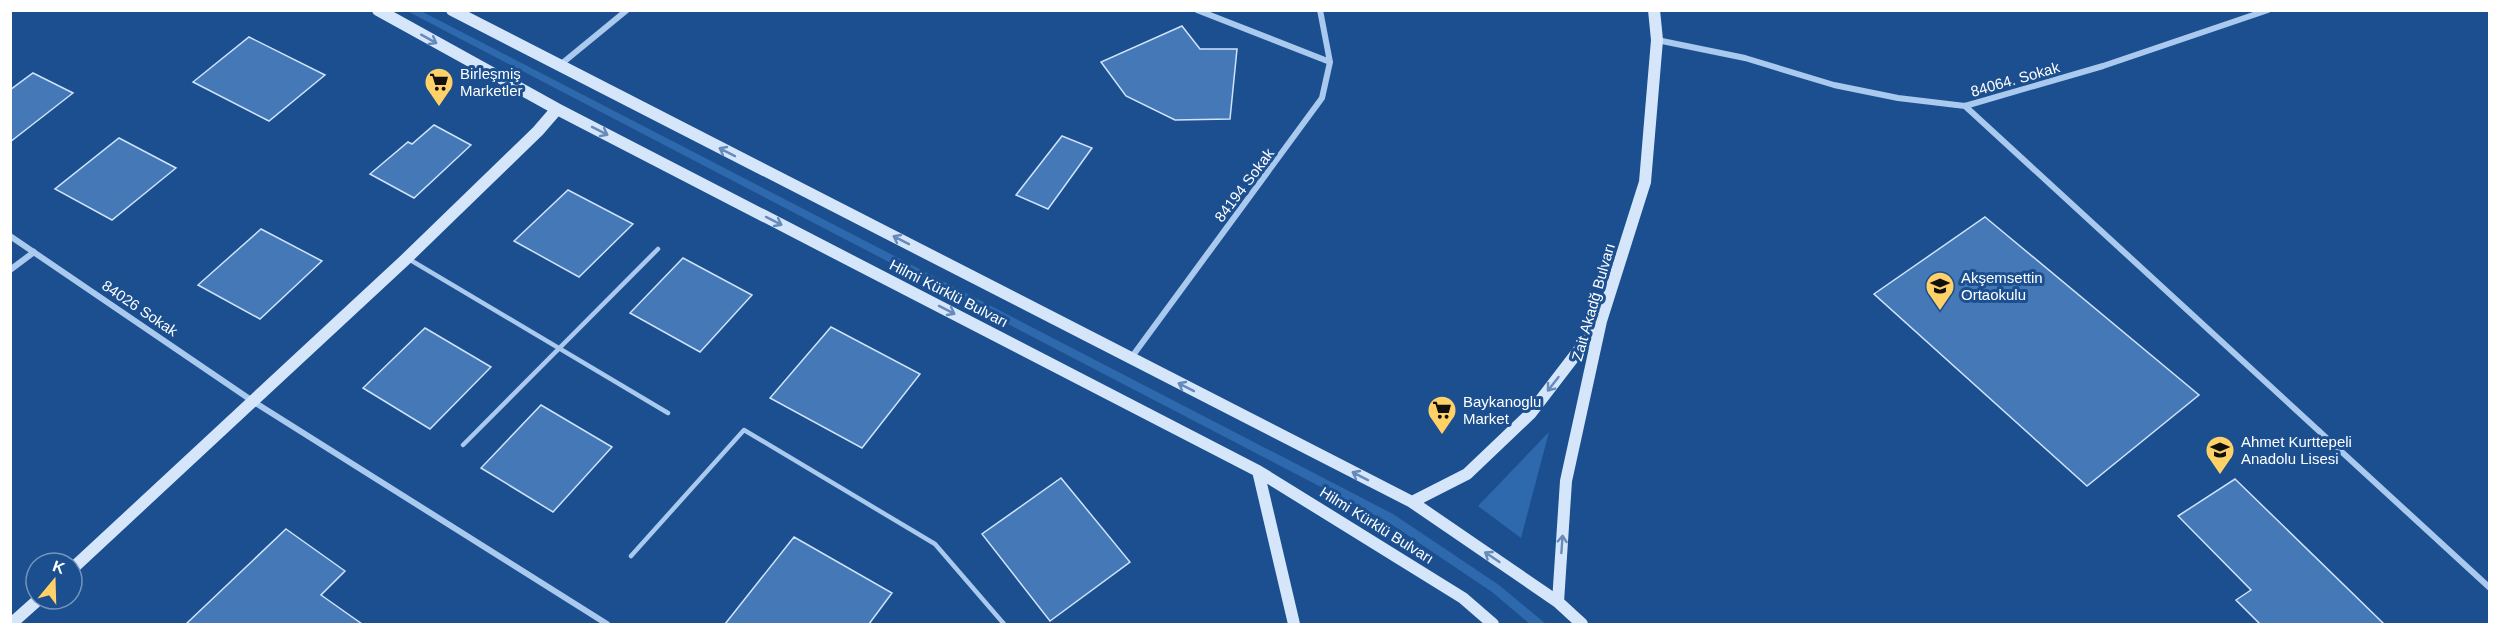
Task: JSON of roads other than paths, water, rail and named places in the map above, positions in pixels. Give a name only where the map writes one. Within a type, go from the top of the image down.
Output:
[{"type":"main road","name":"Hilmi Kürklü Bulvarı","points":[[378,10],[557,109],[1258,471],[1462,598],[1493,624]]},
{"type":"main road","name":"Hilmi Kürklü Bulvarı","points":[[452,10],[1412,502],[1557,602],[1582,624]]},
{"type":"main road","name":"Zait Akadğ Bulvarı","points":[[1557,602],[1566,481],[1601,321],[1645,182],[1657,40],[1654,10]]},
{"type":"main road","points":[[84,558],[407,258],[538,131],[557,109]]},
{"type":"main road","points":[[1412,502],[1467,474],[1530,414],[1601,321]]},
{"type":"main road","points":[[1258,471],[1294,624]]},
{"type":"main road","points":[[11,624],[26,611]]},
{"type":"street","points":[[560,66],[627,10]]},
{"type":"street","points":[[1197,10],[1330,62]]},
{"type":"street","name":"84194 Sokak","points":[[1131,358],[1322,98],[1330,62],[1320,10]]},
{"type":"street","name":"84064. Sokak","points":[[1657,40],[1745,58],[1834,85],[1898,98],[1965,106],[2103,66],[2268,10]]},
{"type":"street","points":[[1965,106],[2490,588]]},
{"type":"street","name":"84026 Sokak","points":[[10,236],[254,402],[607,624]]},
{"type":"street","points":[[10,270],[34,252]]},
{"type":"lane","points":[[463,445],[658,249]]},
{"type":"lane","points":[[407,258],[558,350],[668,413]]},
{"type":"lane","points":[[631,556],[744,430],[935,544],[1002,624]]},
{"type":"place","name":"Birleşmiş Marketler","points":[[439,108]]},
{"type":"place","name":"Akşemsettin Ortaokulu","points":[[1940,312]]},
{"type":"place","name":"Baykanoglu Market","points":[[1442,436]]},
{"type":"place","name":"Ahmet Kurttepeli Anadolu Lisesi","points":[[2220,476]]}]
